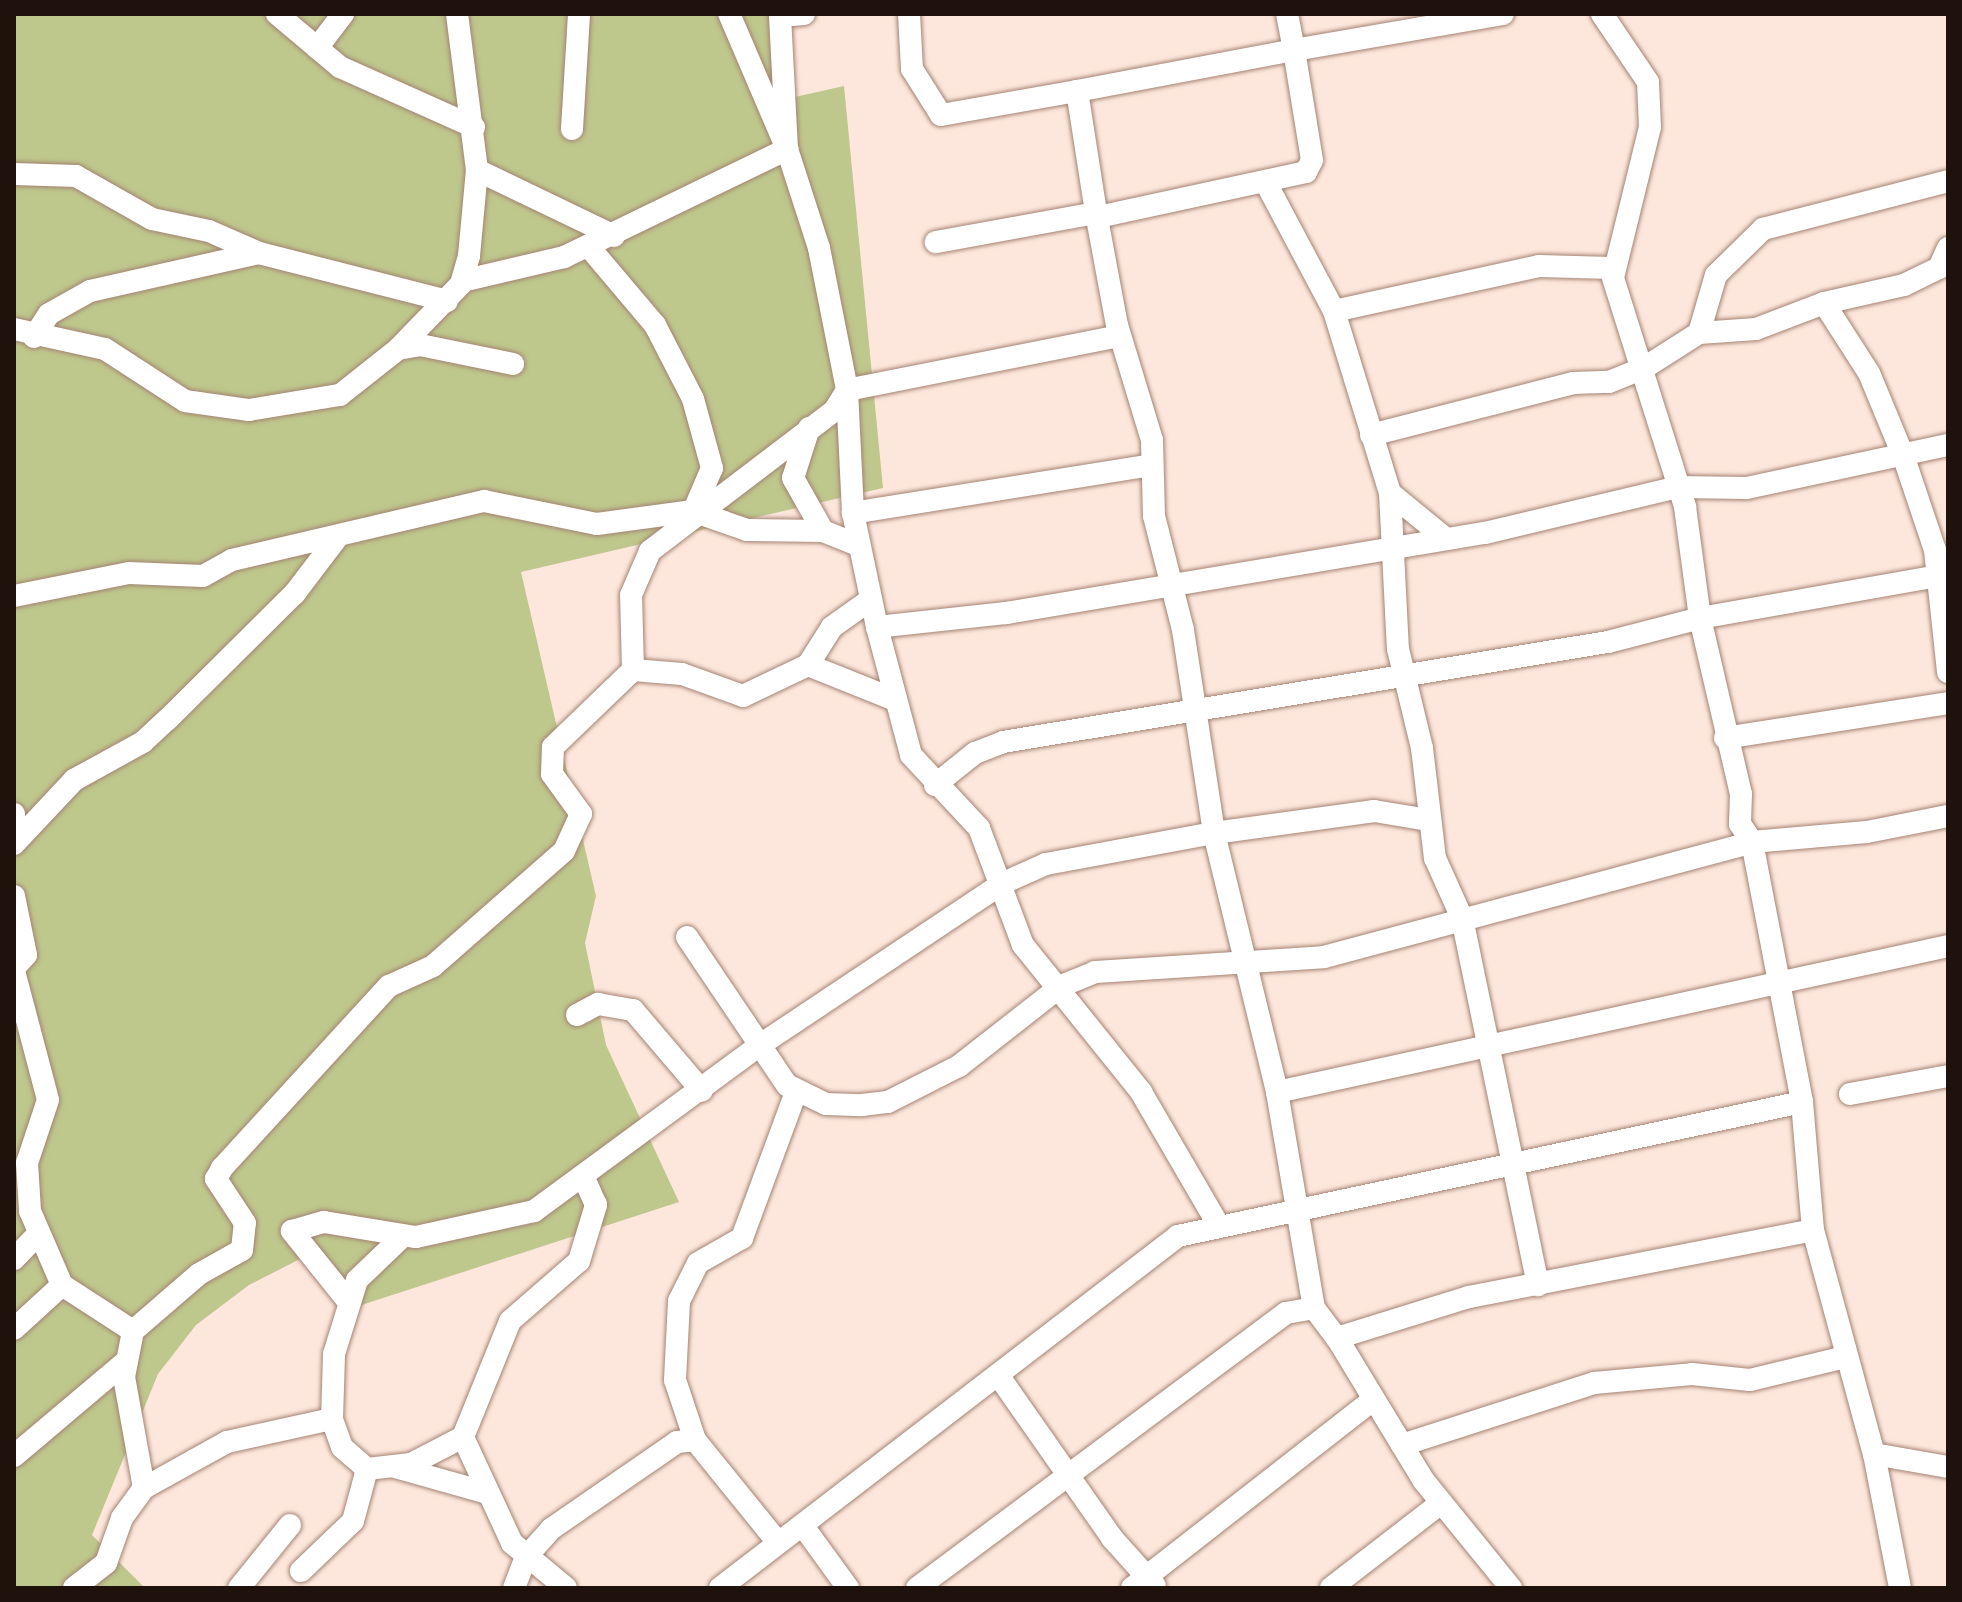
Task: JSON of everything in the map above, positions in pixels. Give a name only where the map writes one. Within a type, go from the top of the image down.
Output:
[{"type":"street","points":[[277,14],[340,67],[474,127]]},
{"type":"street","points":[[317,48],[343,14]]},
{"type":"street","points":[[24,333],[105,349],[185,401],[258,410],[340,395],[398,349],[447,301],[462,281],[477,170],[474,127],[457,14]]},
{"type":"street","points":[[572,129],[579,14]]},
{"type":"street","points":[[729,14],[787,149],[819,248],[847,390],[855,544],[893,699],[911,755],[935,785],[979,828],[1023,945],[1061,986],[1141,1092],[1219,1226]]},
{"type":"street","points":[[787,149],[780,16],[804,14]]},
{"type":"street","points":[[909,14],[912,69],[941,115],[1503,14]]},
{"type":"street","points":[[936,242],[1097,215],[1266,183],[1306,172],[1312,160],[1287,14]]},
{"type":"street","points":[[1602,14],[1648,82],[1650,127],[1612,268],[1678,487],[1700,618],[1725,738],[1741,794],[1740,824],[1752,842],[1775,983],[1802,1102],[1813,1230],[1845,1357],[1874,1454],[1900,1588]]},
{"type":"street","points":[[1077,91],[1119,336],[1147,412],[1154,516],[1172,584],[1214,833],[1277,1092],[1314,1308],[1337,1338],[1370,1402],[1441,1503],[1511,1588]]},
{"type":"street","points":[[462,281],[521,272],[589,247],[787,149]]},
{"type":"street","points":[[477,170],[614,236]]},
{"type":"street","points":[[14,174],[89,180],[152,219],[209,231],[259,253],[447,301]]},
{"type":"street","points":[[1699,333],[1716,275],[1763,229],[1948,181]]},
{"type":"street","points":[[1266,183],[1334,311],[1390,493],[1388,547],[1429,820],[1441,878],[1462,918],[1538,1285]]},
{"type":"street","points":[[589,247],[655,325],[693,399],[712,468],[693,511]]},
{"type":"street","points":[[1371,435],[1560,386],[1609,382],[1644,368],[1699,333],[1756,329],[1824,303],[1904,285],[1939,268],[1948,248]]},
{"type":"street","points":[[24,333],[49,314],[90,291],[259,253]]},
{"type":"street","points":[[1334,311],[1539,266],[1612,268]]},
{"type":"street","points":[[1824,303],[1869,373],[1903,455],[1935,550],[1932,577],[1948,672]]},
{"type":"street","points":[[144,1488],[124,1363],[133,1331],[199,1274],[242,1250],[245,1223],[216,1179],[290,1086],[353,1032],[389,986],[433,966],[564,851],[581,814],[552,774],[553,747],[633,670],[635,574],[693,511],[809,428],[847,390],[1119,336]]},
{"type":"street","points":[[398,349],[450,347],[513,364]]},
{"type":"street","points":[[809,428],[793,478],[823,531]]},
{"type":"street","points":[[877,627],[1172,584],[1445,538],[1678,487],[1747,488],[1948,445]]},
{"type":"street","points":[[853,513],[1152,465]]},
{"type":"street","points":[[1390,493],[1445,538]]},
{"type":"street","points":[[14,596],[129,573],[203,576],[232,560],[336,539],[484,501],[512,502],[570,523],[693,511],[771,535],[823,531],[855,544]]},
{"type":"street","points":[[14,844],[74,780],[160,726],[295,593],[336,539]]},
{"type":"street","points":[[935,785],[975,753],[1003,742],[1196,716],[1405,674],[1608,642],[1700,618],[1932,577],[1948,561]]},
{"type":"street","points":[[633,670],[682,674],[743,696],[808,665],[832,627],[870,600]]},
{"type":"street","points":[[808,665],[893,699]]},
{"type":"street","points":[[1725,738],[1948,703]]},
{"type":"street","points":[[348,1301],[292,1231],[324,1222],[402,1237],[534,1211],[702,1091],[757,1047],[1001,884],[1046,864],[1214,833],[1374,811],[1429,820]]},
{"type":"street","points":[[687,937],[757,1047],[796,1092],[826,1104],[888,1102],[959,1066],[1061,986],[1095,972],[1343,954],[1462,918],[1664,871],[1752,842],[1867,832],[1948,816]]},
{"type":"street","points":[[14,896],[26,955],[14,969],[48,1100],[27,1163],[26,1191],[38,1234],[62,1285],[133,1331]]},
{"type":"street","points":[[1277,1092],[1488,1049],[1948,946]]},
{"type":"street","points":[[577,1015],[598,1004],[633,1010],[702,1091]]},
{"type":"street","points":[[1850,1094],[1948,1076]]},
{"type":"street","points":[[776,1540],[695,1440],[675,1380],[679,1301],[698,1263],[742,1238],[796,1092]]},
{"type":"street","points":[[720,1588],[776,1540],[803,1526],[1178,1236],[1802,1102]]},
{"type":"street","points":[[566,1588],[526,1557],[484,1492],[463,1437],[510,1321],[579,1261],[596,1205],[583,1176]]},
{"type":"street","points":[[1337,1338],[1469,1297],[1813,1230]]},
{"type":"street","points":[[14,1259],[38,1234]]},
{"type":"street","points":[[402,1237],[370,1264],[348,1301],[334,1354],[332,1419],[342,1447],[367,1469],[395,1467],[463,1437]]},
{"type":"street","points":[[14,1329],[62,1285]]},
{"type":"street","points":[[917,1588],[1255,1332],[1286,1313],[1314,1308]]},
{"type":"street","points":[[1402,1445],[1594,1383],[1692,1374],[1750,1380],[1845,1357]]},
{"type":"street","points":[[14,1456],[124,1363]]},
{"type":"street","points":[[998,1375],[1145,1584],[1370,1402]]},
{"type":"street","points":[[74,1588],[106,1563],[122,1518],[144,1488],[227,1442],[332,1419]]},
{"type":"street","points":[[514,1588],[526,1557],[551,1529],[667,1448],[695,1440]]},
{"type":"street","points":[[1874,1454],[1948,1467]]},
{"type":"street","points":[[395,1467],[484,1492]]},
{"type":"street","points":[[301,1571],[353,1521],[367,1469]]},
{"type":"street","points":[[1331,1588],[1441,1503]]},
{"type":"street","points":[[239,1588],[290,1525]]},
{"type":"street","points":[[803,1526],[848,1588]]},
{"type":"green space","points":[[14,14],[796,14],[780,21],[795,97],[844,86],[883,488],[521,572],[596,896],[585,943],[606,1045],[679,1202],[343,1311],[300,1259],[249,1285],[196,1325],[158,1374],[92,1535],[145,1588],[14,1588]]}]
